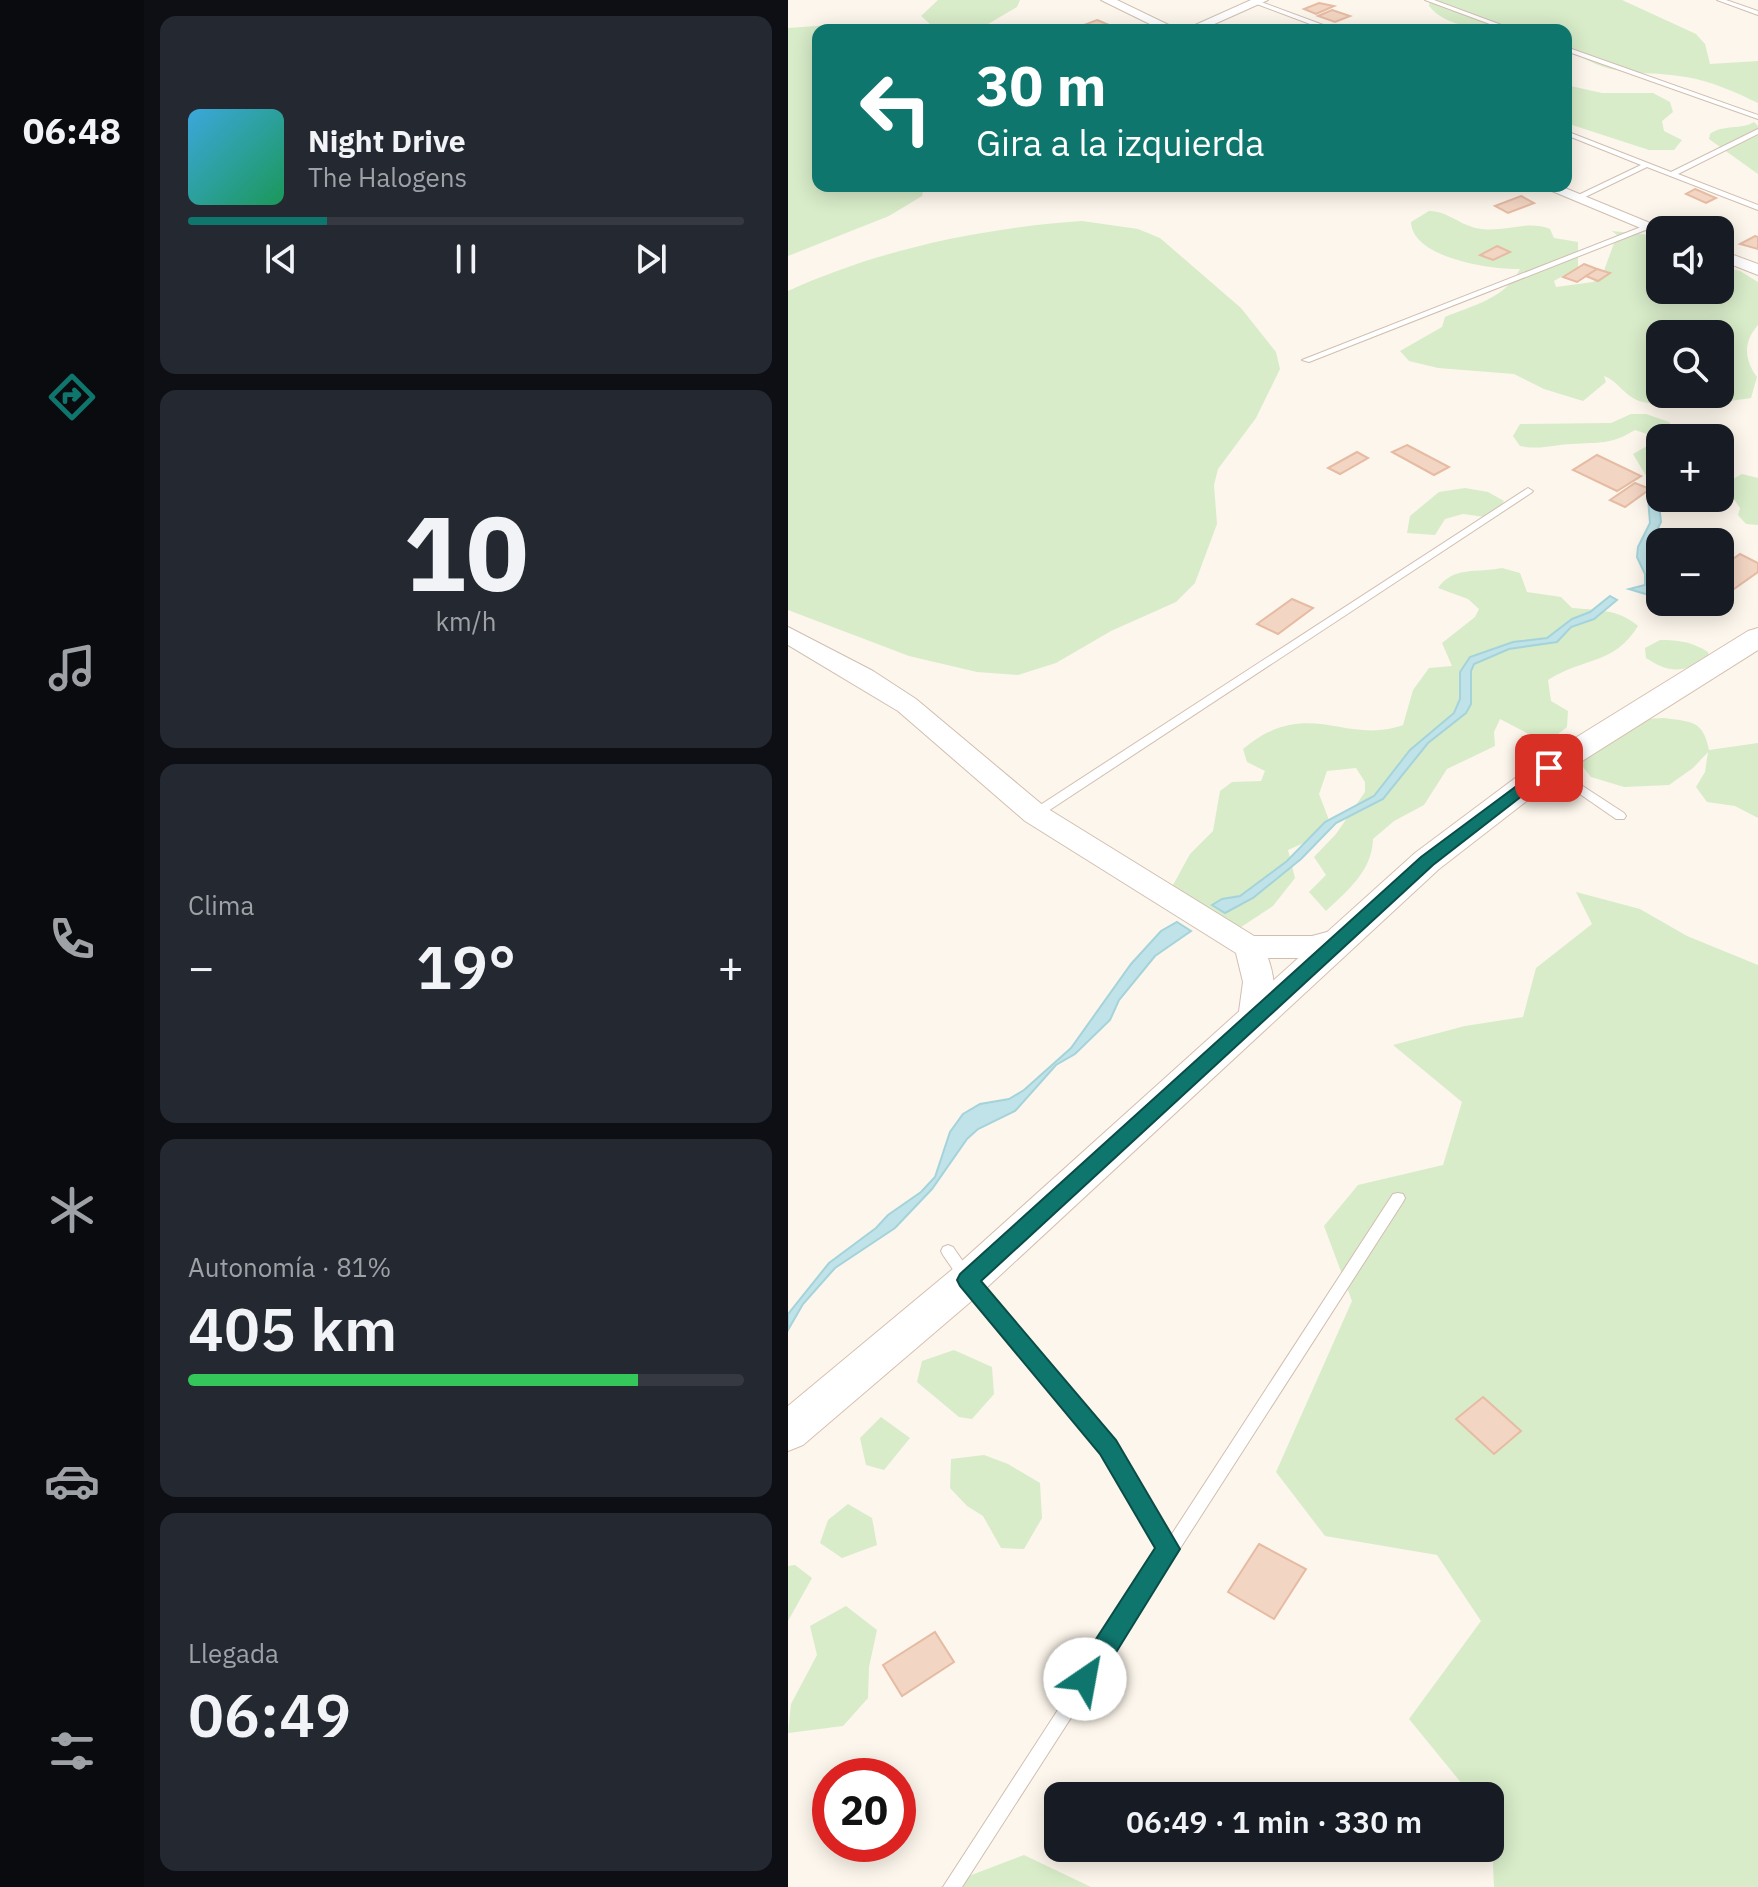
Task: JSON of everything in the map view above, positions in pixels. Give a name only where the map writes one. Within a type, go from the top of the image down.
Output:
[{"type":"main road","points":[[788,1432],[958,1266],[1254,1019],[1427,861],[1549,768],[1758,637]]},
{"type":"street","points":[[1107,0],[1160,24]]},
{"type":"street","points":[[1204,24],[1259,1]]},
{"type":"street","points":[[1562,192],[1646,225]]},
{"type":"street","points":[[1734,261],[1758,270]]},
{"type":"street","points":[[788,635],[907,705],[1035,814],[1249,947],[1312,947],[1342,939]]},
{"type":"street","points":[[1249,947],[1260,974],[1261,995],[1254,1019]]},
{"type":"lane","points":[[1428,0],[1495,24]]},
{"type":"lane","points":[[1720,0],[1758,13]]},
{"type":"lane","points":[[1259,1],[1317,24]]},
{"type":"lane","points":[[1572,51],[1758,117]]},
{"type":"lane","points":[[1672,174],[1758,131]]},
{"type":"lane","points":[[1572,135],[1758,208]]},
{"type":"lane","points":[[1576,198],[1646,165]]},
{"type":"lane","points":[[1306,360],[1646,232]]},
{"type":"lane","points":[[1035,814],[1528,491]]},
{"type":"lane","points":[[1549,768],[1620,816]]},
{"type":"lane","points":[[952,1887],[1398,1198]]},
{"type":"lane","points":[[958,1266],[1108,1447],[1168,1549]]},
{"type":"green space","points":[[938,0],[1020,0],[1017,7],[988,24],[930,24],[921,16]]},
{"type":"green space","points":[[1430,0],[1622,0],[1696,34],[1705,44],[1710,64],[1758,61],[1758,103],[1723,87],[1695,79],[1624,71],[1597,64],[1572,51],[1572,24],[1460,24],[1441,16],[1429,6]]},
{"type":"green space","points":[[812,26],[812,192],[923,192],[922,196],[889,216],[788,256],[788,28]]},
{"type":"green space","points":[[1572,86],[1602,93],[1653,93],[1670,102],[1673,112],[1662,121],[1664,131],[1682,140],[1674,150],[1649,150],[1572,125]]},
{"type":"green space","points":[[1754,122],[1758,126],[1758,174],[1709,139],[1715,131]]},
{"type":"green space","points":[[1429,211],[1482,229],[1533,226],[1550,229],[1554,238],[1578,242],[1578,267],[1554,281],[1556,287],[1593,282],[1602,276],[1617,235],[1612,231],[1646,235],[1646,304],[1734,304],[1734,270],[1740,271],[1758,282],[1758,325],[1747,351],[1757,377],[1751,398],[1734,401],[1734,320],[1646,320],[1646,403],[1633,398],[1604,376],[1606,382],[1583,401],[1544,389],[1514,374],[1438,368],[1409,361],[1400,351],[1442,327],[1445,317],[1497,294],[1520,269],[1491,267],[1455,259],[1425,245],[1415,234],[1411,222]]},
{"type":"green space","points":[[1082,221],[1138,229],[1160,238],[1241,308],[1276,352],[1280,369],[1256,418],[1218,469],[1214,485],[1217,524],[1195,583],[1176,602],[1111,631],[1056,663],[1018,675],[977,672],[909,656],[788,610],[788,291],[859,263],[932,243],[1007,229]]},
{"type":"green space","points":[[1631,414],[1646,414],[1670,424],[1646,424],[1646,434],[1635,430],[1605,442],[1541,447],[1520,446],[1513,436],[1520,424],[1611,423]]},
{"type":"green space","points":[[1646,447],[1646,476],[1633,454]]},
{"type":"green space","points":[[1742,474],[1758,478],[1758,525],[1746,524],[1738,515],[1740,508],[1734,499],[1734,478]]},
{"type":"green space","points":[[1465,488],[1488,492],[1504,501],[1492,518],[1463,514],[1445,519],[1435,535],[1407,533],[1410,516],[1439,492]]},
{"type":"green space","points":[[1502,568],[1520,573],[1527,592],[1561,597],[1572,608],[1615,613],[1638,626],[1619,648],[1548,680],[1551,701],[1568,711],[1567,727],[1544,745],[1500,719],[1494,732],[1495,746],[1447,769],[1424,805],[1394,821],[1373,839],[1372,850],[1363,870],[1326,911],[1309,892],[1326,875],[1314,857],[1336,834],[1365,792],[1365,782],[1356,768],[1327,771],[1319,794],[1329,820],[1315,838],[1288,850],[1295,878],[1273,906],[1235,931],[1167,908],[1173,885],[1190,854],[1213,831],[1220,791],[1232,782],[1261,781],[1265,771],[1247,762],[1243,749],[1266,733],[1287,725],[1307,723],[1382,730],[1403,725],[1413,690],[1429,668],[1452,666],[1442,643],[1475,617],[1479,609],[1468,599],[1438,588],[1459,573]]},
{"type":"green space","points":[[1660,640],[1691,644],[1708,652],[1709,657],[1678,670],[1663,667],[1646,658],[1645,648]]},
{"type":"green space","points":[[1664,718],[1695,724],[1703,733],[1709,750],[1758,743],[1758,818],[1735,806],[1707,802],[1696,787],[1705,772],[1708,752],[1693,768],[1669,785],[1624,787],[1591,777],[1575,757],[1626,720]]},
{"type":"green space","points":[[1576,892],[1640,909],[1687,936],[1758,965],[1758,1887],[1494,1887],[1493,1862],[1504,1862],[1504,1782],[1461,1782],[1409,1719],[1481,1621],[1437,1555],[1325,1536],[1276,1472],[1352,1301],[1324,1226],[1358,1185],[1443,1165],[1462,1102],[1393,1045],[1465,1026],[1523,1017],[1536,968],[1592,924]]},
{"type":"green space","points":[[954,1350],[992,1367],[994,1394],[972,1419],[959,1417],[917,1382],[922,1361]]},
{"type":"green space","points":[[881,1417],[910,1438],[884,1470],[866,1465],[860,1438]]},
{"type":"green space","points":[[984,1455],[1008,1464],[1040,1483],[1042,1518],[1024,1549],[1001,1548],[983,1516],[967,1506],[950,1488],[951,1459]]},
{"type":"green space","points":[[848,1504],[872,1518],[877,1545],[842,1558],[820,1543],[828,1520]]},
{"type":"green space","points":[[795,1565],[812,1578],[788,1621],[788,1566]]},
{"type":"green space","points":[[846,1606],[877,1630],[869,1667],[868,1698],[843,1726],[788,1733],[791,1704],[817,1655],[810,1626]]},
{"type":"green space","points":[[1024,1855],[1091,1887],[940,1887]]},
{"type":"water","points":[[1649,512],[1660,512],[1658,528],[1648,528]]},
{"type":"water","points":[[1646,531],[1646,594],[1629,589],[1645,585],[1645,574],[1637,557]]},
{"type":"water","points":[[1610,596],[1617,600],[1594,619],[1571,627],[1557,642],[1509,649],[1474,664],[1471,671],[1471,704],[1466,713],[1428,743],[1383,799],[1336,823],[1301,859],[1253,898],[1225,913],[1212,905],[1222,899],[1240,896],[1287,861],[1325,822],[1374,796],[1410,750],[1454,713],[1460,699],[1460,672],[1470,657],[1513,642],[1547,638]]},
{"type":"water","points":[[1177,922],[1191,931],[1155,956],[1119,1000],[1110,1020],[1075,1054],[1056,1065],[1015,1111],[978,1129],[967,1139],[932,1189],[895,1228],[835,1268],[803,1304],[788,1330],[788,1314],[829,1263],[921,1192],[935,1177],[950,1132],[963,1114],[980,1104],[1009,1099],[1024,1090],[1071,1048],[1131,964],[1161,931]]},
{"type":"building","points":[[1319,3],[1334,6],[1316,14],[1304,9]]},
{"type":"building","points":[[1332,10],[1350,16],[1335,22],[1318,16]]},
{"type":"building","points":[[1695,189],[1716,198],[1706,203],[1686,194]]},
{"type":"building","points":[[1521,196],[1534,203],[1508,213],[1495,206]]},
{"type":"building","points":[[1758,237],[1758,249],[1740,244]]},
{"type":"building","points":[[1497,246],[1510,252],[1493,260],[1480,255]]},
{"type":"building","points":[[1584,264],[1597,269],[1577,282],[1563,277]]},
{"type":"building","points":[[1597,269],[1610,273],[1598,281],[1586,276]]},
{"type":"building","points":[[1407,445],[1449,467],[1434,475],[1392,452]]},
{"type":"building","points":[[1357,452],[1368,458],[1340,474],[1328,468]]},
{"type":"building","points":[[1597,455],[1641,476],[1617,491],[1573,470]]},
{"type":"building","points":[[1635,483],[1646,487],[1646,492],[1625,507],[1610,500]]},
{"type":"building","points":[[1740,554],[1758,563],[1758,572],[1734,589],[1734,558]]},
{"type":"building","points":[[1292,599],[1313,608],[1278,634],[1257,624]]},
{"type":"building","points":[[1483,1397],[1521,1431],[1494,1454],[1456,1419]]},
{"type":"building","points":[[1259,1544],[1306,1569],[1274,1619],[1228,1592]]},
{"type":"building","points":[[935,1632],[954,1662],[902,1696],[883,1665]]},
{"type":"route","points":[[1085,1679],[1168,1549],[1108,1447],[968,1280],[1427,861],[1549,768]]}]
